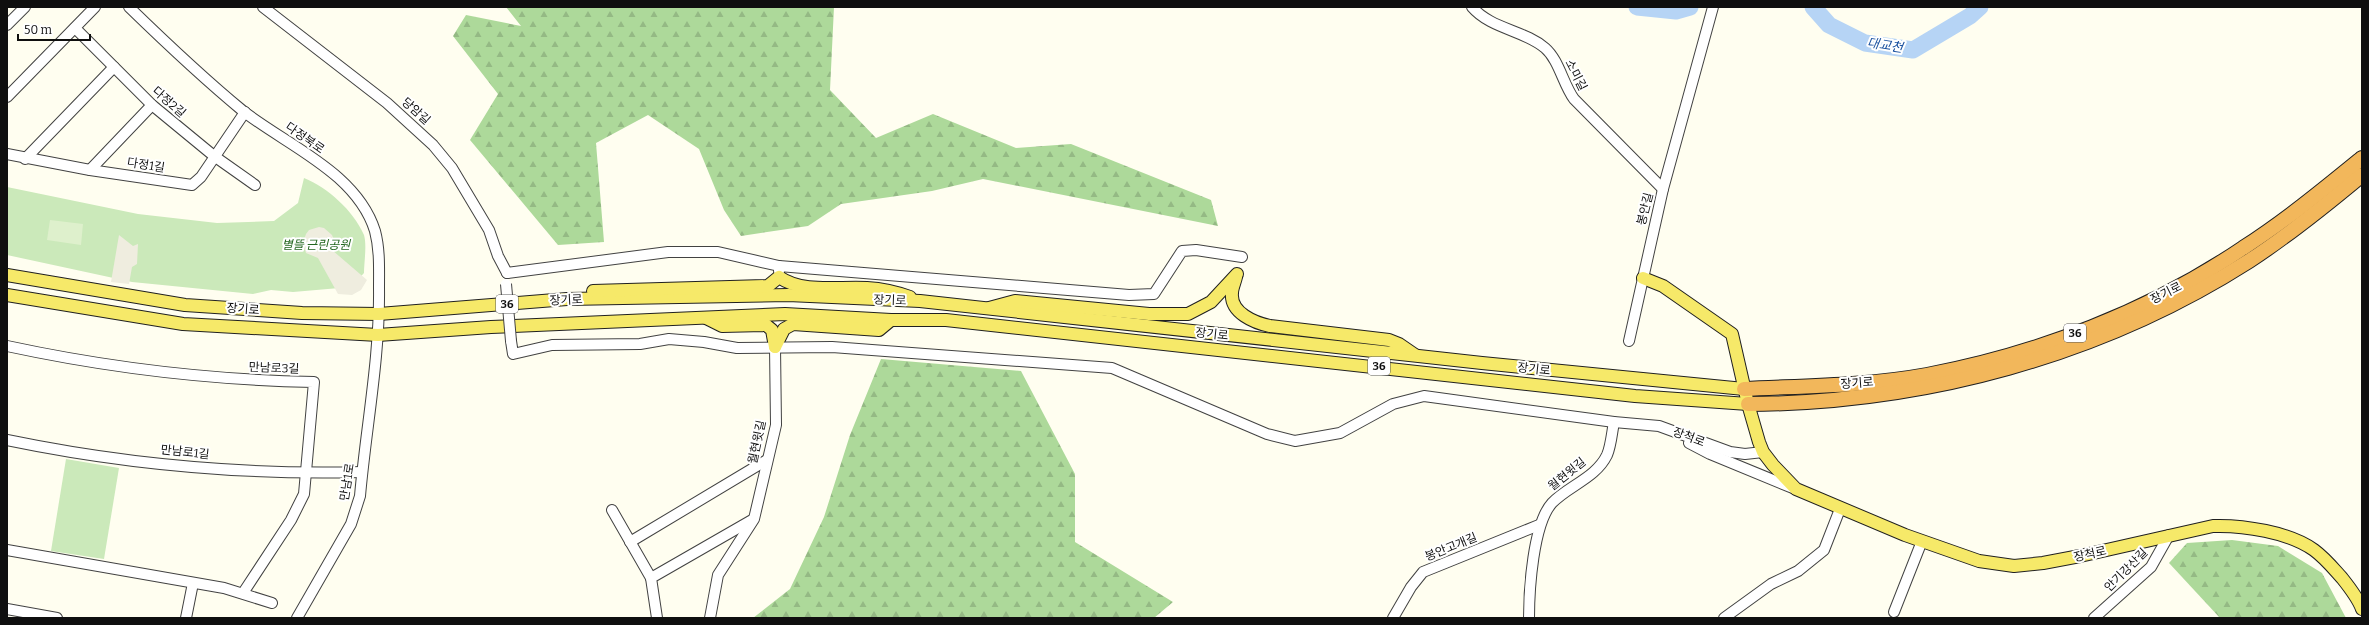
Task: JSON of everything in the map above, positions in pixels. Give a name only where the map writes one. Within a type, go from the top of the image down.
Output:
[{"type":"highway","name":"장기로","points":[[1744,389],[1869,383],[1927,374],[1991,359],[2065,337],[2134,309],[2190,280],[2243,249],[2311,200],[2362,158]]},
{"type":"highway","name":"장기로","points":[[1748,404],[1805,402],[1930,387],[1995,372],[2069,350],[2139,321],[2203,289],[2256,256],[2318,212],[2362,175]]},
{"type":"main road","points":[[568,299],[587,291],[768,286],[779,272],[788,283],[803,286],[867,288],[895,291],[920,301]]},
{"type":"main road","points":[[985,309],[1015,301],[1148,314],[1188,314],[1211,302],[1237,274],[1232,294],[1234,303],[1252,321],[1270,326],[1389,340],[1399,344],[1418,356]]},
{"type":"main road","name":"장기로","points":[[7,275],[185,305],[302,313],[379,314],[568,299],[788,295],[920,301],[1418,356],[1744,389]]},
{"type":"main road","points":[[1643,278],[1663,286],[1732,334],[1744,389],[1763,452],[1796,489]]},
{"type":"main road","name":"장기로","points":[[7,295],[183,324],[378,335],[703,316],[785,314],[891,320],[946,320],[1010,325],[1635,396],[1748,404]]},
{"type":"main road","points":[[703,316],[722,326],[766,325],[772,330],[775,347]]},
{"type":"main road","points":[[775,347],[784,329],[793,324],[879,330],[891,320]]},
{"type":"main road","name":"장척로","points":[[1796,489],[1840,509],[1922,541],[1979,561],[2014,566],[2043,563],[2080,556],[2214,526],[2232,525],[2261,530],[2294,540],[2313,549],[2329,563],[2352,591],[2362,609]]},
{"type":"street","points":[[7,25],[25,7]]},
{"type":"street","points":[[7,97],[95,7]]},
{"type":"street","name":"다정북로","points":[[130,7],[197,72],[245,112],[336,176],[366,210],[375,231],[379,252],[378,335]]},
{"type":"street","name":"당암길","points":[[263,7],[387,103],[433,145],[452,168],[489,230],[498,256],[507,273]]},
{"type":"street","name":"소미길","points":[[1472,7],[1488,21],[1545,48],[1552,55],[1566,88],[1574,99],[1663,189]]},
{"type":"street","name":"봉안길","points":[[1629,341],[1663,189],[1713,7]]},
{"type":"street","name":"다정2길","points":[[75,28],[152,105],[214,156],[255,185]]},
{"type":"street","points":[[25,159],[114,67]]},
{"type":"street","points":[[90,170],[152,105]]},
{"type":"street","name":"다정1길","points":[[7,154],[25,159],[192,186],[201,177],[245,112]]},
{"type":"street","points":[[507,273],[668,252],[718,252],[779,272],[1129,295],[1154,294],[1182,251],[1196,250],[1242,258]]},
{"type":"street","name":"장척로","points":[[507,273],[506,284],[513,354],[552,345],[640,344],[669,339],[704,342],[737,348],[832,347],[1112,368],[1267,434],[1295,441],[1340,432],[1393,404],[1424,396],[1614,422],[1659,426],[1730,452],[1745,454],[1763,452]]},
{"type":"street","name":"만남1로","points":[[297,618],[351,524],[360,496],[378,335]]},
{"type":"street","name":"만남로3길","points":[[7,346],[90,363],[199,377],[314,382],[307,473],[300,504],[243,593]]},
{"type":"street","name":"월현윗길","points":[[710,618],[718,575],[754,519],[776,425],[775,347]]},
{"type":"street","name":"월현윗길","points":[[1529,618],[1529,597],[1539,525],[1552,504],[1589,476],[1607,455],[1614,422]]},
{"type":"street","points":[[1659,426],[1710,454],[1796,489]]},
{"type":"street","name":"만남로1길","points":[[7,440],[162,463],[307,473],[362,472]]},
{"type":"street","points":[[630,542],[767,460]]},
{"type":"street","points":[[1724,618],[1771,584],[1798,571],[1824,550],[1840,509]]},
{"type":"street","points":[[612,510],[651,578],[658,618]]},
{"type":"street","points":[[651,578],[754,519]]},
{"type":"street","name":"봉안고개길","points":[[1393,618],[1411,587],[1424,572],[1539,525]]},
{"type":"street","name":"안기강산길","points":[[2094,618],[2151,567],[2169,535]]},
{"type":"street","points":[[1894,612],[1922,541]]},
{"type":"street","points":[[7,550],[243,593],[272,603]]},
{"type":"street","points":[[186,618],[193,583]]},
{"type":"street","points":[[7,609],[57,618]]},
{"type":"green space","points":[[506,7],[834,7],[830,90],[876,138],[933,114],[1016,148],[1071,144],[1211,200],[1218,226],[983,179],[932,191],[841,204],[808,226],[741,236],[724,210],[699,149],[648,115],[596,143],[604,242],[558,245],[470,140],[498,94],[453,36],[466,15],[521,26]]},
{"type":"green space","name":"별뜰 근린공원","points":[[304,178],[313,182],[339,201],[353,217],[364,235],[364,273],[351,287],[293,292],[271,290],[253,294],[132,282],[7,255],[7,187],[138,214],[217,223],[274,221],[298,203]]},
{"type":"green space","points":[[50,220],[83,224],[81,245],[47,240]]},
{"type":"green space","points":[[881,359],[1021,371],[1075,474],[1075,542],[1173,602],[1154,618],[753,618],[790,589],[824,517],[850,435]]},
{"type":"green space","points":[[66,459],[119,468],[104,559],[51,551]]},
{"type":"green space","points":[[2232,540],[2278,546],[2322,573],[2346,618],[2220,618],[2169,563],[2187,543]]},
{"type":"shaded area","points":[[319,227],[324,228],[332,235],[334,240],[332,250],[367,280],[361,290],[352,295],[338,294],[318,258],[306,253],[303,243],[306,234],[309,230]]},
{"type":"shaded area","points":[[119,235],[133,246],[138,244],[137,264],[132,267],[129,284],[111,282]]},
{"type":"waterway","name":"대교천","points":[[1637,7],[1676,11],[1690,7]]},
{"type":"waterway","name":"대교천","points":[[1813,7],[1829,25],[1865,43],[1913,50],[1970,16],[1980,7]]}]
